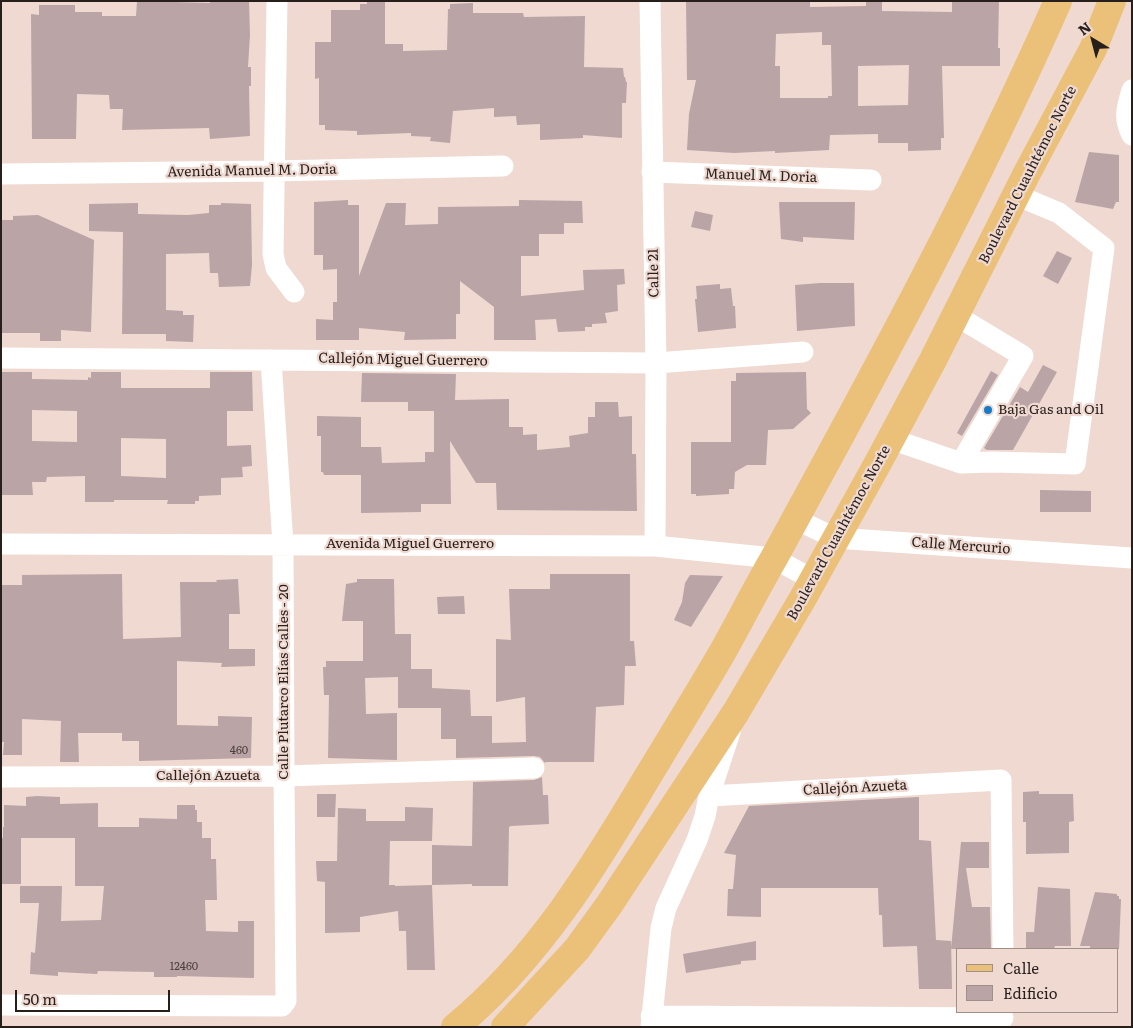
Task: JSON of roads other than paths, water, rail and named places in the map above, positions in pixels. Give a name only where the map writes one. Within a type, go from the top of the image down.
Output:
[{"type":"main road","points":[[454,1027],[480,1006],[512,972],[545,934],[588,875],[722,652],[795,519],[991,148],[1058,1]]},
{"type":"main road","name":"Boulevard Cuauhtémoc Norte","points":[[505,1027],[576,949],[604,912],[736,712],[891,439],[1093,49],[1112,1]]},
{"type":"street","points":[[277,1],[273,254],[276,268],[294,292]]},
{"type":"street","name":"Calle 21","points":[[650,1],[656,363],[655,546]]},
{"type":"street","points":[[1132,90],[1127,109],[1126,124],[1132,135]]},
{"type":"street","name":"Avenida Manuel M. Doria","points":[[1,174],[503,166]]},
{"type":"street","name":"Manuel M. Doria","points":[[652,172],[871,180]]},
{"type":"street","points":[[891,439],[961,463],[1075,464],[1104,248],[1059,213],[1016,195]]},
{"type":"street","points":[[955,315],[1023,356],[961,463]]},
{"type":"street","name":"Callejón Miguel Guerrero","points":[[1,358],[656,363],[803,352]]},
{"type":"street","name":"Calle Plutarco Elías Calles - 20","points":[[1,1005],[282,1006],[285,1004],[283,544],[271,360]]},
{"type":"street","name":"Calle Mercurio","points":[[795,519],[835,538],[1132,558]]},
{"type":"street","name":"Avenida Miguel Guerrero","points":[[1,544],[655,546],[773,558],[812,579]]},
{"type":"street","points":[[736,712],[709,796],[706,816],[666,908],[661,928],[651,1021],[1003,1019]]},
{"type":"street","name":"Callejón Azueta","points":[[1,777],[284,776],[534,768]]},
{"type":"street","name":"Callejón Azueta","points":[[709,796],[1001,780],[1003,948]]},
{"type":"place","name":"Baja Gas and Oil","points":[[988,410]]}]
